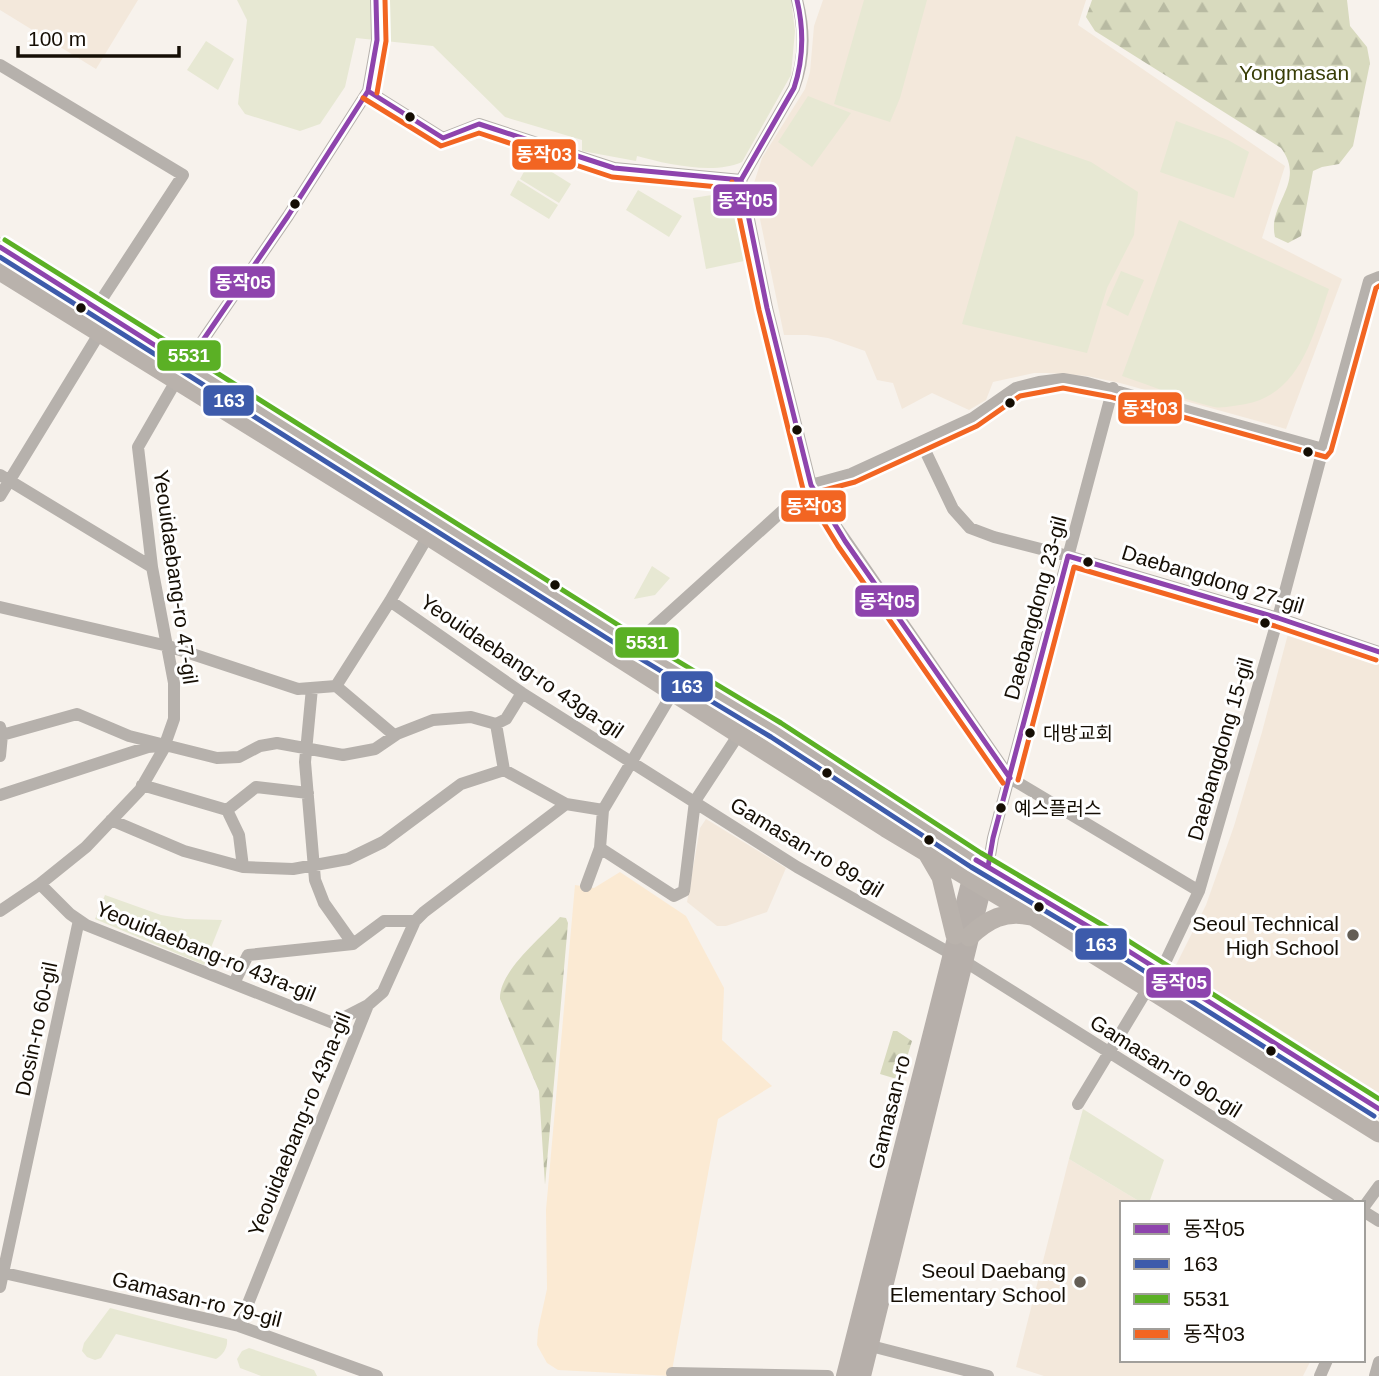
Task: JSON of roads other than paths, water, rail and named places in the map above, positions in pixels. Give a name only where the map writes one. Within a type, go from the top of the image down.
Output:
[{"type":"main road","points":[[0,247],[96,309],[181,373],[428,536],[630,653],[683,675],[776,730],[979,872],[1036,918],[1154,980],[1379,1109]]},
{"type":"main road","points":[[0,271],[99,334],[181,373],[630,653],[673,692],[926,852],[979,872],[1111,940],[1154,980],[1379,1133]]},
{"type":"main road","points":[[673,692],[683,675]]},
{"type":"main road","points":[[926,852],[941,877],[960,947],[999,916],[1009,913],[1036,918]]},
{"type":"main road","name":"Gamasan-ro","points":[[862,1376],[862,1344],[979,872]]},
{"type":"main road","name":"Gamasan-ro","points":[[845,1376],[862,1344]]},
{"type":"street","points":[[376,0],[377,40],[368,91],[443,138],[479,124],[614,168],[741,180]]},
{"type":"street","points":[[797,0],[804,40],[800,72],[794,88],[741,180],[767,307],[811,485],[845,541],[1010,778],[1199,891]]},
{"type":"street","points":[[0,65],[183,174],[96,309]]},
{"type":"street","name":"Yeouidaebang-ro 47-gil","points":[[0,911],[40,884],[86,847],[142,785],[165,745],[174,719],[174,683],[152,567],[138,447],[181,373],[288,216],[368,91]]},
{"type":"street","name":"Daebangdong 15-gil","points":[[1078,1104],[1154,980],[1199,891],[1278,618],[1369,281],[1379,277]]},
{"type":"street","points":[[0,496],[5,478],[99,334]]},
{"type":"street","points":[[630,653],[811,485],[852,474],[921,442],[979,414],[1016,388],[1063,380],[1113,388],[1323,449]]},
{"type":"street","name":"Daebangdong 23-gil","points":[[979,872],[993,838],[1010,778],[1113,388]]},
{"type":"street","name":"Daebangdong 27-gil","points":[[921,442],[953,509],[970,528],[1278,618],[1379,652]]},
{"type":"street","points":[[5,478],[152,567]]},
{"type":"street","points":[[336,686],[428,536]]},
{"type":"street","name":"Yeouidaebang-ro 43ga-gil","points":[[390,601],[522,693],[632,763]]},
{"type":"street","points":[[0,607],[168,646],[298,689],[336,686],[394,735]]},
{"type":"street","points":[[312,688],[306,748],[315,880],[324,903],[353,944]]},
{"type":"street","points":[[586,886],[600,848],[603,810],[673,692]]},
{"type":"street","points":[[0,756],[1,731],[77,714],[129,736],[217,758],[239,757],[260,746],[277,743],[343,755],[375,749],[394,735],[433,720],[471,717],[496,724],[506,719],[522,693]]},
{"type":"street","points":[[496,724],[504,770]]},
{"type":"street","points":[[600,848],[674,896],[684,891],[695,801],[739,734]]},
{"type":"street","points":[[0,795],[148,747],[165,745]]},
{"type":"street","name":"Gamasan-ro 89-gil","points":[[632,763],[807,874],[960,947]]},
{"type":"street","points":[[111,820],[184,851],[243,867],[293,869],[348,859],[383,842],[461,783],[504,770],[566,804],[603,810]]},
{"type":"street","points":[[142,785],[228,810]]},
{"type":"street","points":[[228,810],[256,787],[308,793]]},
{"type":"street","name":"Yeouidaebang-ro 43na-gil","points":[[239,1326],[368,1005],[383,992],[415,921],[566,804]]},
{"type":"street","points":[[228,810],[239,835],[243,867]]},
{"type":"street","name":"Yeouidaebang-ro 43ra-gil","points":[[40,884],[79,920],[97,930],[333,1023],[368,1005]]},
{"type":"street","name":"Dosin-ro 60-gil","points":[[0,1287],[79,920]]},
{"type":"street","points":[[234,984],[248,955],[353,944],[384,921],[415,921]]},
{"type":"street","name":"Gamasan-ro 90-gil","points":[[960,947],[1108,1053],[1346,1201]]},
{"type":"street","points":[[1365,1207],[1379,1186]]},
{"type":"street","name":"Gamasan-ro 79-gil","points":[[3,1271],[239,1326],[377,1376]]},
{"type":"street","points":[[862,1344],[988,1376]]},
{"type":"street","points":[[1375,1376],[1379,1362]]},
{"type":"street","points":[[673,1373],[828,1376]]},
{"type":"place","name":"대방교회","points":[[1030,733]]},
{"type":"place","name":"예스플러스","points":[[1001,808]]},
{"type":"place","name":"Seoul Technical High School","points":[[1353,935]]},
{"type":"place","name":"Seoul Daebang Elementary School","points":[[1080,1282]]},
{"type":"park label","name":"Yongmasan","points":[[1294,72]]}]
